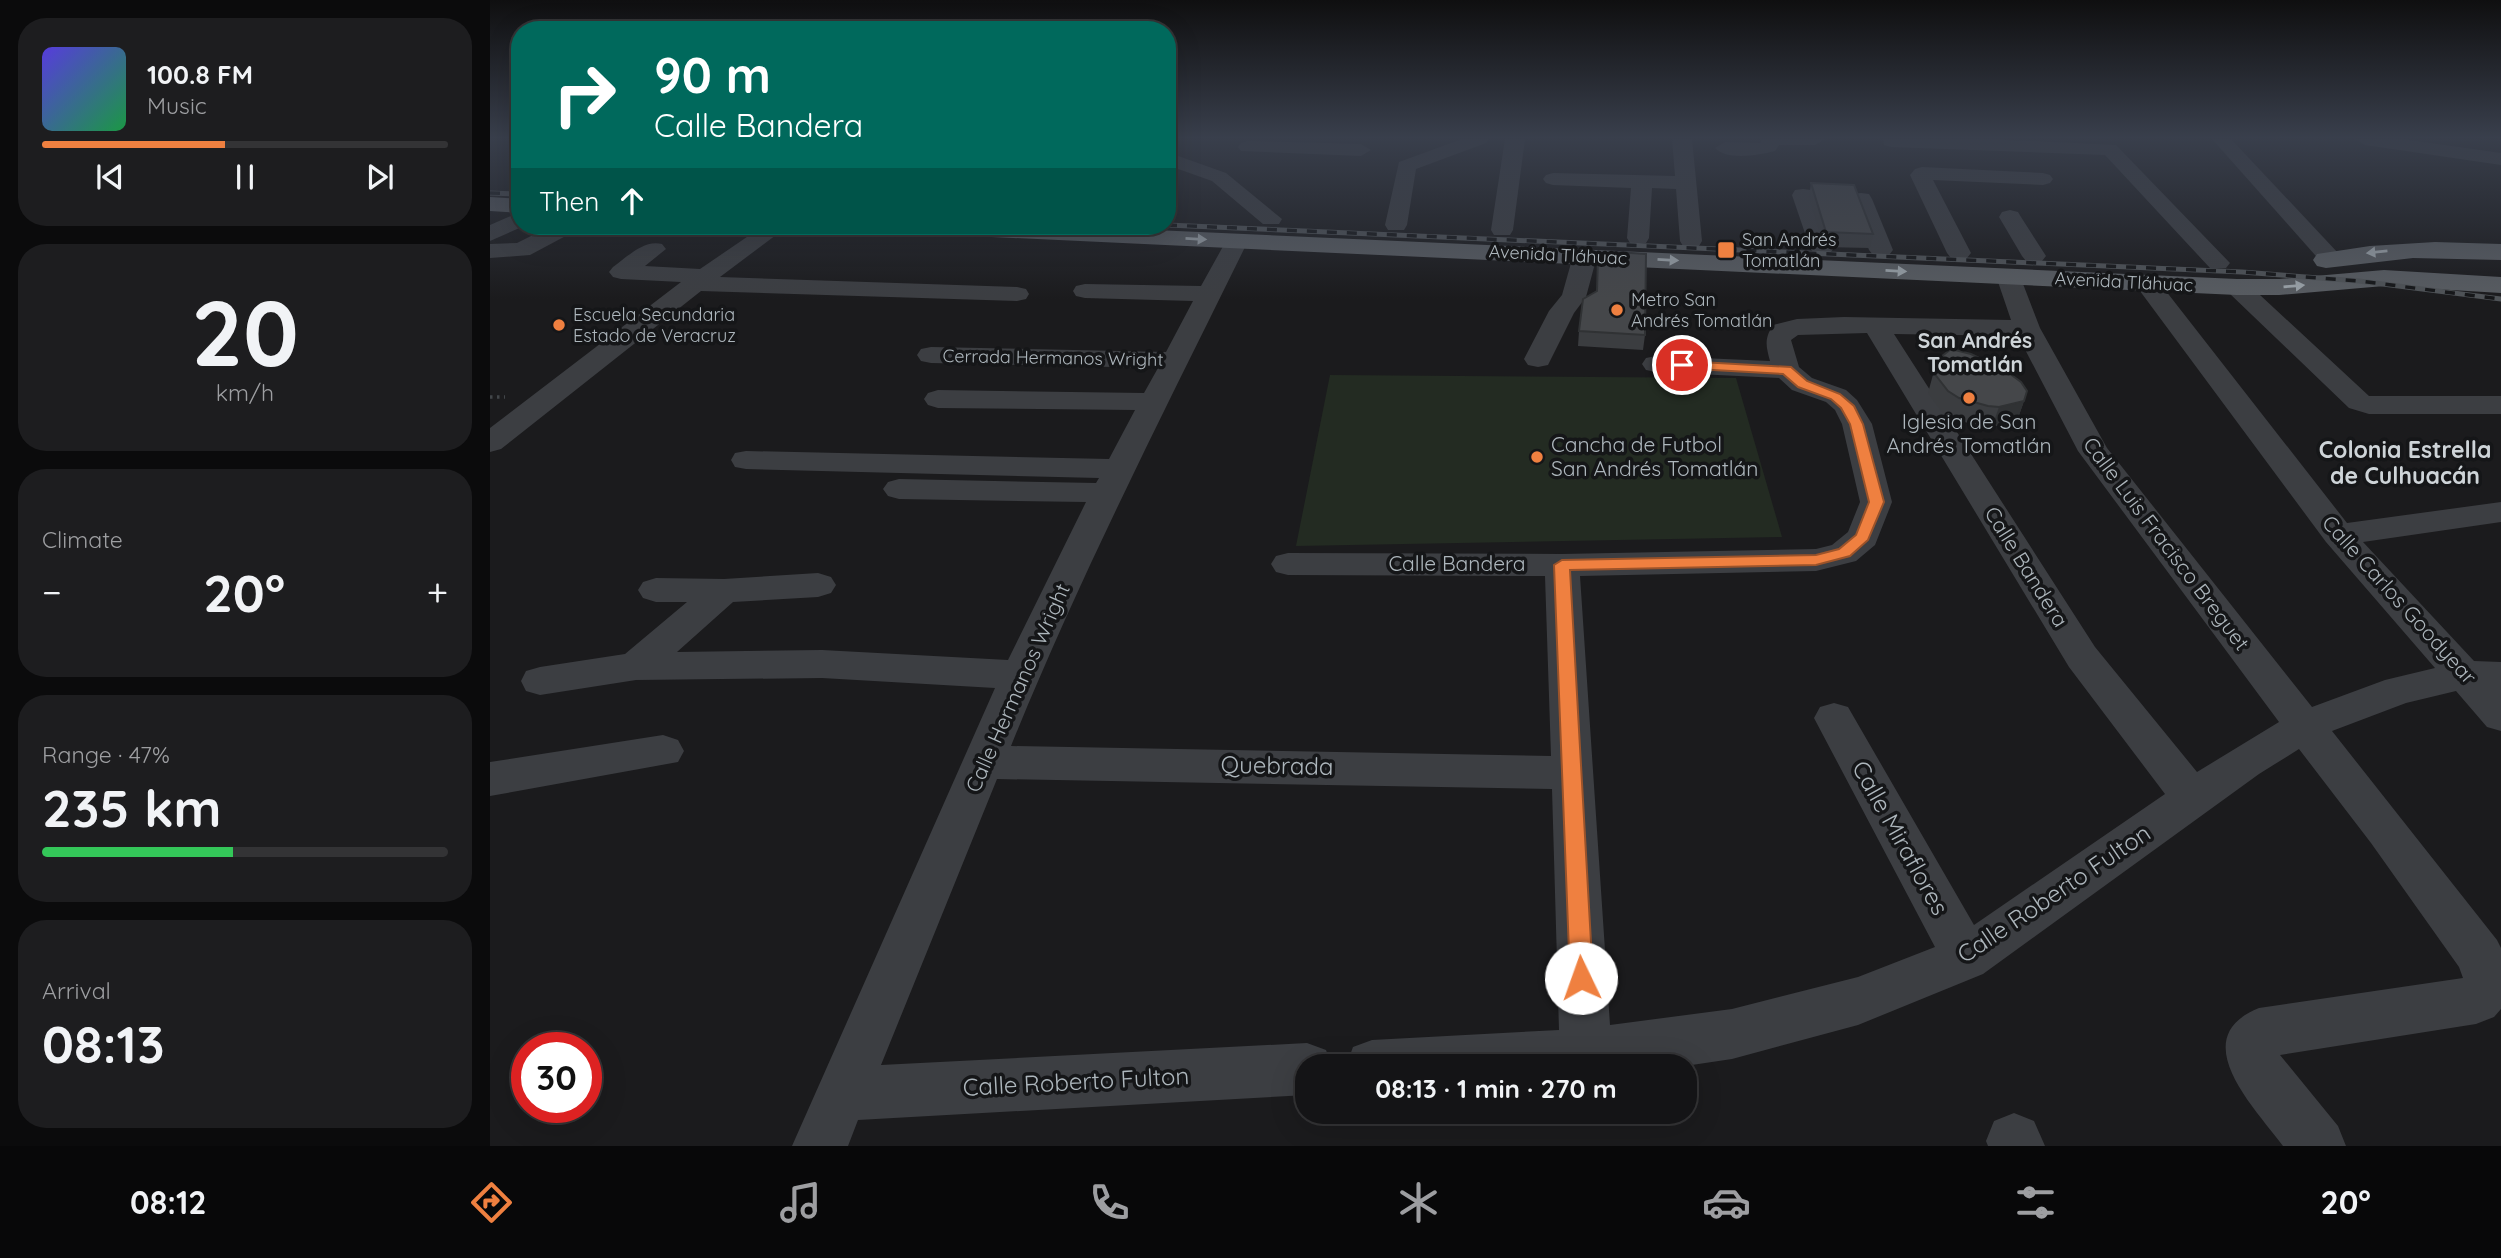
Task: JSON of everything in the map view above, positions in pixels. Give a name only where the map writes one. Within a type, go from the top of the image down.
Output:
[{"type":"main road","points":[[490,204],[511,205]]},
{"type":"main road","name":"Avenida Tláhuac","points":[[1176,214],[1396,225],[1438,239],[1502,230],[1822,248],[2284,264],[2375,251],[2445,247],[2501,252]]},
{"type":"main road","points":[[2495,284],[2450,266],[2441,256],[2445,247],[2462,239],[2501,228]]},
{"type":"main road","name":"Avenida Tláhuac","points":[[1105,235],[1237,241],[1438,239],[1585,256],[2237,287],[2279,287],[2384,278],[2495,284]]},
{"type":"street","points":[[1256,192],[1271,219]]},
{"type":"street","points":[[1396,225],[1402,192]]},
{"type":"street","points":[[1502,230],[1507,192]]},
{"type":"street","points":[[1638,238],[1641,192]]},
{"type":"street","points":[[1687,192],[1691,241]]},
{"type":"street","points":[[1929,192],[1959,253]]},
{"type":"street","points":[[2153,192],[2218,262]]},
{"type":"street","points":[[2270,192],[2331,259]]},
{"type":"street","points":[[1803,195],[1822,248]]},
{"type":"street","points":[[1861,199],[1881,250]]},
{"type":"street","points":[[2010,217],[2034,256]]},
{"type":"street","points":[[490,234],[511,224]]},
{"type":"street","points":[[490,251],[522,250],[550,235]]},
{"type":"street","points":[[490,443],[700,280],[764,235]]},
{"type":"street","name":"Calle Hermanos Wright","points":[[820,1146],[1020,676],[1113,481],[1237,241]]},
{"type":"street","points":[[654,249],[621,272],[700,280],[1017,294]]},
{"type":"street","points":[[1538,359],[1562,311],[1574,297],[1585,256]]},
{"type":"street","name":"Calle Luis Fracisco Breguet","points":[[2008,276],[2027,328],[2093,451],[2266,677],[2306,724],[2480,956],[2490,985],[2476,1000],[2259,1034],[2250,1045],[2255,1065],[2318,1146]]},
{"type":"street","name":"Calle Carlos Goodyear","points":[[2146,282],[2338,535],[2483,675],[2501,716]]},
{"type":"street","points":[[2237,287],[2359,402],[2369,405],[2501,405]]},
{"type":"street","points":[[1084,291],[1209,294]]},
{"type":"street","points":[[1656,364],[1786,370],[1778,340],[1782,331],[1797,327],[1875,325],[2027,328]]},
{"type":"street","name":"Calle Bandera","points":[[1875,325],[2082,657],[2193,798]]},
{"type":"street","name":"Cerrada Hermanos Wright","points":[[931,355],[1175,360]]},
{"type":"street","name":"Calle Bandera","points":[[1288,564],[1562,565],[1816,560],[1844,553],[1863,537],[1877,502],[1857,424],[1847,406],[1836,396],[1802,384],[1786,370]]},
{"type":"street","points":[[937,398],[1154,402]]},
{"type":"street","points":[[746,460],[1113,481]]},
{"type":"street","points":[[899,489],[1113,481]]},
{"type":"street","points":[[2338,535],[2501,512]]},
{"type":"street","points":[[1562,565],[1570,773],[1586,1054]]},
{"type":"street","points":[[656,590],[724,591],[818,586]]},
{"type":"street","points":[[636,666],[724,591]]},
{"type":"street","points":[[540,681],[636,666],[822,664],[1020,676]]},
{"type":"street","name":"Calle Roberto Fulton","points":[[1586,1054],[1732,1034],[1858,1001],[1966,958],[2193,798],[2306,724],[2399,690],[2483,675]]},
{"type":"street","name":"Calle Miraflores","points":[[1834,718],[1966,958]]},
{"type":"street","points":[[490,779],[663,751]]},
{"type":"street","name":"Quebrada","points":[[984,762],[1570,773]]},
{"type":"street","name":"Calle Roberto Fulton","points":[[844,1094],[1295,1070]]},
{"type":"shaded area","name":"Cancha de Futbol San Andrés Tomatlán","points":[[1330,375],[1736,378],[1782,537],[1296,546]]},
{"type":"building","points":[[1814,192],[1857,192],[1873,234],[1826,232]]},
{"type":"building","name":"Metro San Andrés Tomatlán","points":[[1616,252],[1646,254],[1645,335],[1579,331],[1583,299],[1597,291],[1598,258],[1619,259]]},
{"type":"building","points":[[1951,349],[1971,354],[2006,371],[2021,382],[2027,391],[2024,401],[1999,407],[1988,406],[1959,398],[1948,391],[1934,373],[1937,360]]},
{"type":"railway","points":[[490,193],[511,194]]},
{"type":"railway","points":[[1176,225],[2242,272],[2359,281],[2501,299]]},
{"type":"place","name":"San Andrés Tomatlán","points":[[1726,250]]},
{"type":"place","name":"Metro San Andrés Tomatlán","points":[[1617,310]]},
{"type":"place","name":"Escuela Secundaria Estado de Veracruz","points":[[559,325]]},
{"type":"place","name":"Iglesia de San Andrés Tomatlán","points":[[1969,398]]},
{"type":"place","name":"Cancha de Futbol San Andrés Tomatlán","points":[[1537,457]]},
{"type":"district","name":"San Andrés Tomatlán","points":[[1975,353]]},
{"type":"district","name":"Colonia Estrella de Culhuacán","points":[[2405,463]]},
{"type":"route","points":[[1581,978],[1562,565],[1816,560],[1844,553],[1863,537],[1877,502],[1857,424],[1847,406],[1836,396],[1802,384],[1786,370],[1682,365]]}]
